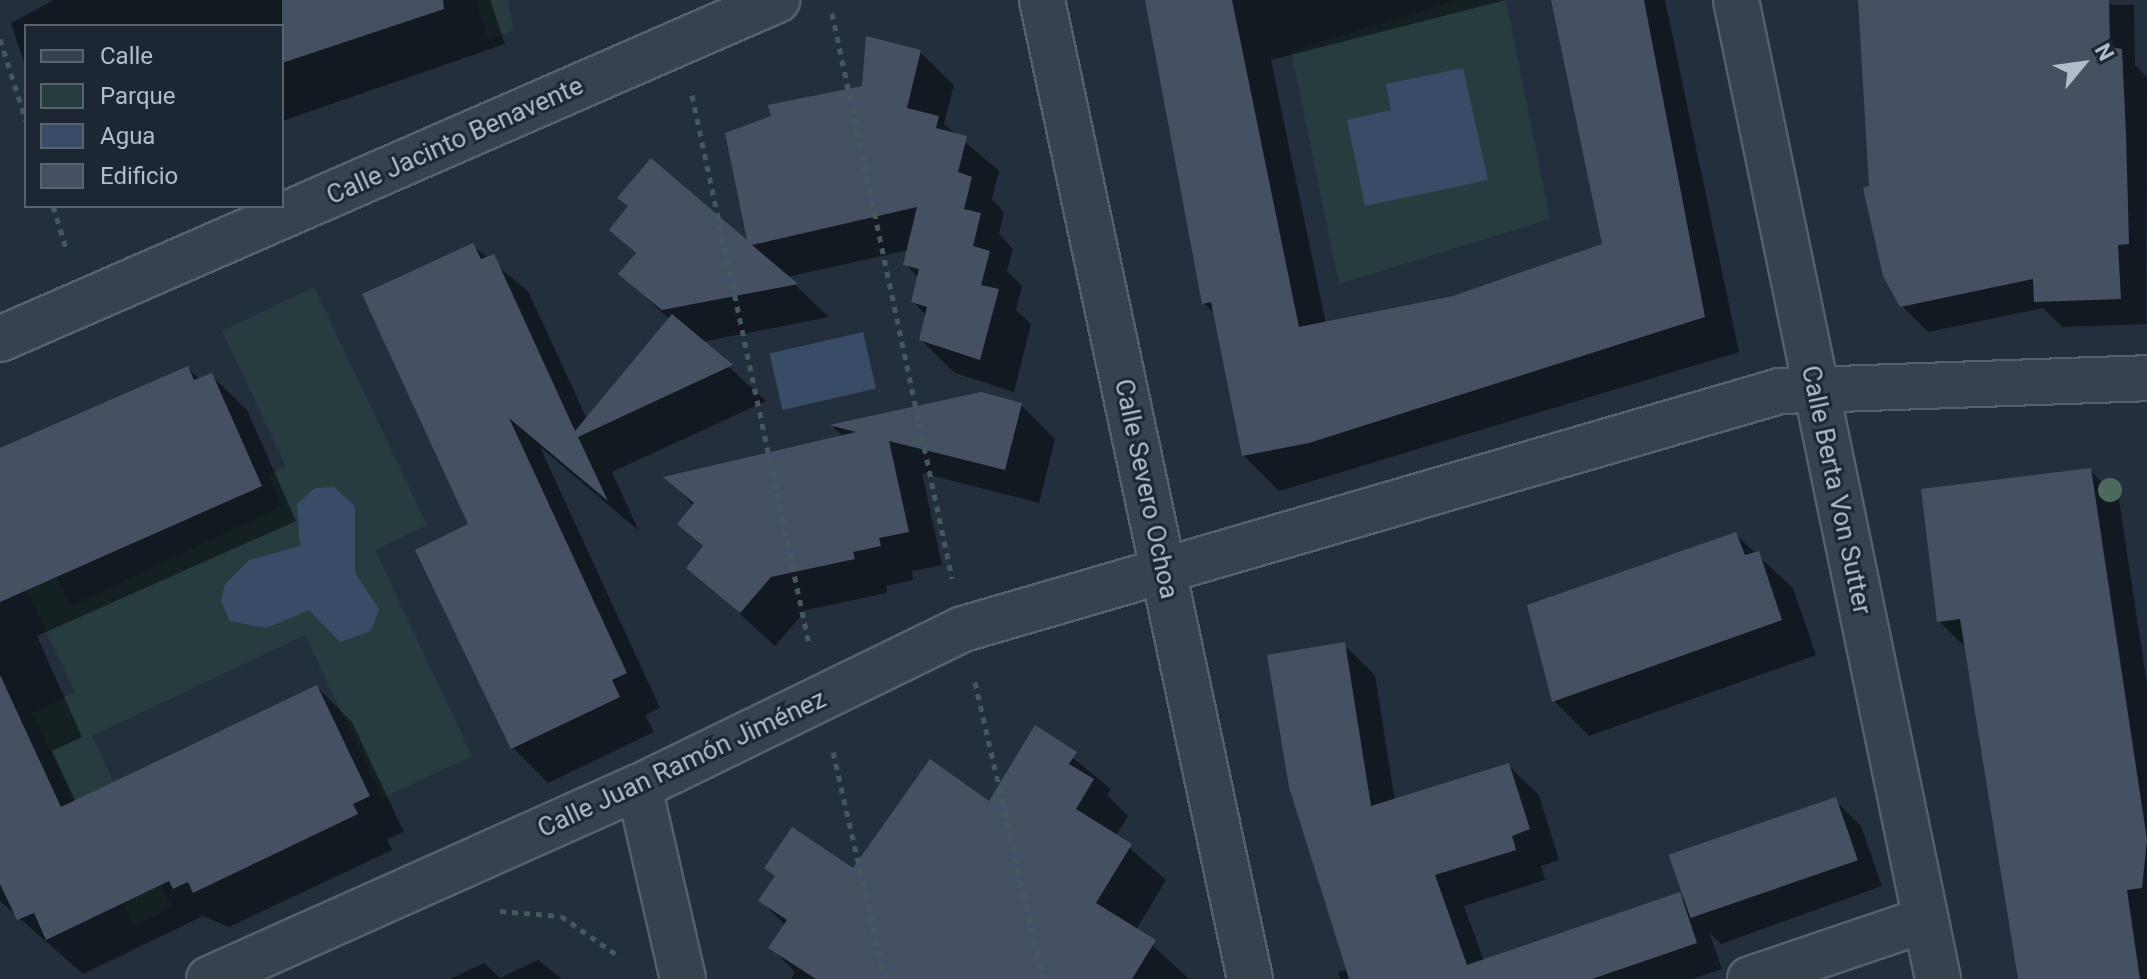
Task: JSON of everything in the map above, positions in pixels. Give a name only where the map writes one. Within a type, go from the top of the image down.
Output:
[{"type":"street","name":"Calle Jacinto Benavente","points":[[0,339],[777,0]]},
{"type":"street","name":"Calle Severo Ochoa","points":[[1042,0],[1250,979]]},
{"type":"street","name":"Calle Berta Von Sutter","points":[[1736,0],[1938,979]]},
{"type":"street","name":"Calle Juan Ramón Jiménez","points":[[209,979],[639,787],[963,629],[1780,391],[2147,378]]},
{"type":"street","points":[[639,787],[683,979]]},
{"type":"street","points":[[1750,979],[1924,920]]},
{"type":"path","points":[[829,0],[963,629],[1043,979]]},
{"type":"path","points":[[0,39],[24,115]]},
{"type":"path","points":[[680,42],[820,698],[885,979]]},
{"type":"path","points":[[489,914],[561,916],[599,936],[628,969]]},
{"type":"green space","points":[[476,0],[508,0],[514,30],[488,40]]},
{"type":"green space","points":[[1457,0],[1506,0],[1550,219],[1339,284],[1291,51]]},
{"type":"green space","points":[[314,287],[427,525],[375,550],[472,756],[382,798],[305,635],[92,736],[172,908],[133,926],[32,713],[75,692],[0,535],[0,458],[71,606],[282,506],[268,475],[286,466],[222,331]]},
{"type":"water","points":[[1463,68],[1488,180],[1365,206],[1347,120],[1391,110],[1386,84]]},
{"type":"water","points":[[863,332],[876,389],[783,410],[769,354]]},
{"type":"water","points":[[334,487],[355,506],[355,573],[379,609],[371,631],[340,642],[309,610],[266,628],[230,621],[221,601],[225,584],[249,560],[300,546],[297,504],[315,488]]},
{"type":"building","points":[[282,0],[443,0],[444,9],[284,62]]},
{"type":"building","points":[[1145,0],[1232,0],[1299,327],[1453,296],[1602,244],[1551,0],[1644,0],[1705,317],[1309,443],[1242,456],[1211,302],[1202,304]]},
{"type":"building","points":[[1858,0],[2109,0],[2110,47],[2122,49],[2126,134],[2129,244],[2118,245],[2121,299],[2034,302],[2033,279],[1900,307],[1883,276],[1863,188],[1869,186]]},
{"type":"building","points":[[866,36],[921,50],[907,108],[939,116],[936,128],[967,136],[958,172],[972,177],[964,209],[981,213],[973,246],[990,251],[981,285],[999,289],[980,360],[919,340],[927,307],[911,302],[919,269],[903,265],[917,207],[752,245],[798,284],[662,310],[618,274],[636,253],[609,230],[628,206],[617,198],[651,158],[747,240],[725,133],[771,116],[768,105],[862,86]]},
{"type":"building","points":[[473,243],[481,259],[494,254],[575,431],[672,314],[733,365],[578,437],[608,501],[509,418],[627,673],[612,680],[620,697],[511,749],[415,550],[468,524],[362,294]]},
{"type":"building","points":[[188,366],[194,380],[212,373],[262,486],[0,602],[0,448]]},
{"type":"building","points":[[981,392],[1022,403],[1005,470],[889,441],[909,532],[879,538],[881,546],[853,552],[855,559],[771,577],[740,613],[686,568],[703,546],[677,524],[694,503],[663,477],[856,432],[829,425]]},
{"type":"building","points":[[2091,468],[2147,840],[2142,888],[2127,890],[2140,979],[2018,979],[1960,619],[1937,622],[1921,489]]},
{"type":"building","points":[[1736,532],[1745,555],[1759,551],[1782,620],[1552,702],[1527,605]]},
{"type":"building","points":[[1345,642],[1371,806],[1509,763],[1530,829],[1512,836],[1516,850],[1435,875],[1467,965],[1680,892],[1697,943],[1592,979],[1349,979],[1289,787],[1267,655]]},
{"type":"building","points":[[0,675],[61,807],[317,685],[370,796],[353,804],[358,814],[193,893],[188,882],[173,889],[169,881],[46,940],[34,913],[17,920],[0,884]]},
{"type":"building","points":[[1035,725],[1077,752],[1069,764],[1094,779],[1076,809],[1132,844],[1096,903],[1156,940],[1132,979],[816,979],[768,948],[787,920],[758,901],[775,876],[764,868],[792,827],[853,868],[930,759],[989,801]]},
{"type":"building","points":[[1836,797],[1858,860],[1690,918],[1669,855]]}]
